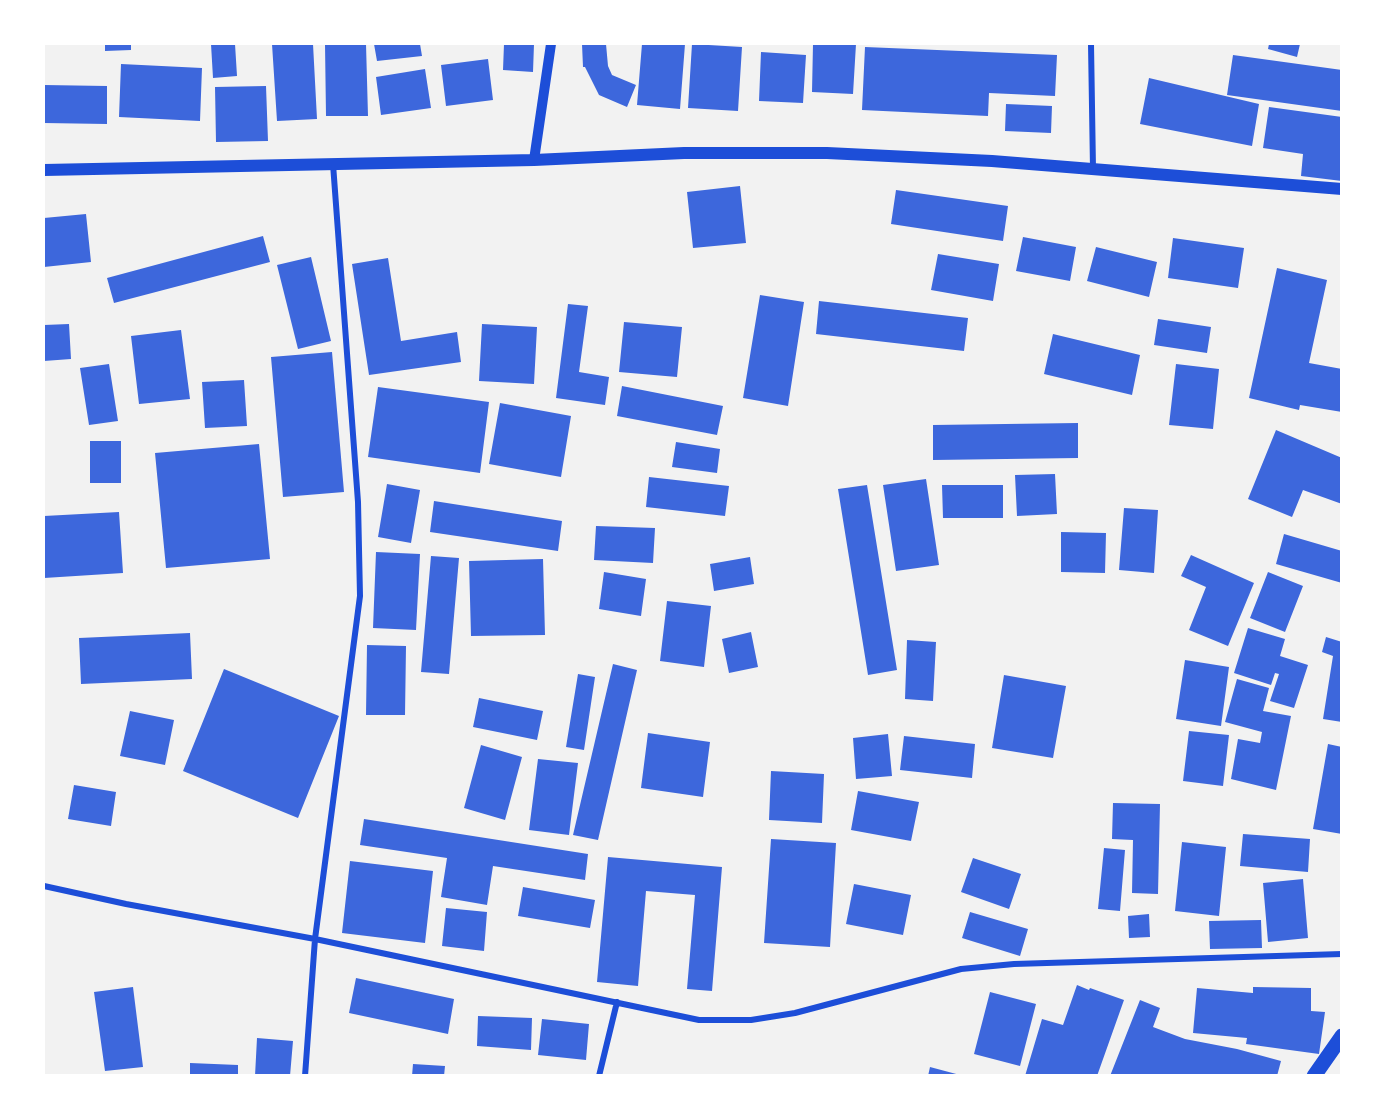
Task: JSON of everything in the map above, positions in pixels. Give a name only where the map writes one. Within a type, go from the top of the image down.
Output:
[{"type":"main road","points":[[44,170],[534,160],[684,153],[827,153],[992,161],[1341,189]]},
{"type":"main road","points":[[1314,1076],[1341,1036]]},
{"type":"street","points":[[534,160],[551,44]]},
{"type":"street","points":[[1091,44],[1093,169]]},
{"type":"street","points":[[305,1076],[315,939],[360,596],[358,502],[333,164]]},
{"type":"street","points":[[44,886],[126,904],[315,939],[699,1020],[751,1020],[795,1012],[961,969],[1014,964],[1341,954]]},
{"type":"street","points":[[599,1076],[617,1002]]},
{"type":"building","points":[[105,44],[131,44],[131,50],[105,51]]},
{"type":"building","points":[[211,44],[235,44],[237,76],[213,78]]},
{"type":"building","points":[[272,44],[313,44],[317,119],[277,121]]},
{"type":"building","points":[[325,44],[366,44],[368,116],[326,116]]},
{"type":"building","points":[[374,44],[420,44],[422,56],[377,61]]},
{"type":"building","points":[[504,44],[534,44],[533,72],[503,70]]},
{"type":"building","points":[[582,44],[606,44],[608,66],[612,75],[636,85],[627,107],[599,95],[583,67]]},
{"type":"building","points":[[642,44],[685,44],[680,109],[637,105]]},
{"type":"building","points":[[692,44],[742,47],[738,111],[688,108]]},
{"type":"building","points":[[813,44],[856,44],[853,94],[812,92]]},
{"type":"building","points":[[1269,44],[1300,44],[1297,57],[1268,49]]},
{"type":"building","points":[[865,47],[1057,55],[1055,96],[989,93],[988,116],[862,110]]},
{"type":"building","points":[[761,52],[806,55],[803,103],[759,101]]},
{"type":"building","points":[[1233,55],[1342,70],[1342,111],[1227,95]]},
{"type":"building","points":[[488,59],[493,100],[446,106],[441,65]]},
{"type":"building","points":[[121,64],[202,68],[200,121],[119,117]]},
{"type":"building","points":[[425,69],[431,108],[381,115],[376,77]]},
{"type":"building","points":[[1149,78],[1259,104],[1252,146],[1140,124]]},
{"type":"building","points":[[44,85],[107,86],[107,124],[44,123]]},
{"type":"building","points":[[266,86],[268,141],[216,142],[215,87]]},
{"type":"building","points":[[1006,104],[1052,106],[1051,133],[1005,131]]},
{"type":"building","points":[[1269,107],[1342,117],[1342,181],[1301,176],[1303,154],[1263,148]]},
{"type":"building","points":[[740,186],[746,243],[693,248],[687,192]]},
{"type":"building","points":[[896,190],[1008,206],[1003,241],[891,224]]},
{"type":"building","points":[[86,214],[91,262],[44,267],[44,218]]},
{"type":"building","points":[[263,236],[270,262],[114,303],[107,278]]},
{"type":"building","points":[[1023,237],[1076,247],[1070,281],[1016,271]]},
{"type":"building","points":[[1173,238],[1244,248],[1238,288],[1168,278]]},
{"type":"building","points":[[1096,247],[1157,262],[1149,297],[1087,281]]},
{"type":"building","points":[[938,254],[999,264],[993,301],[931,290]]},
{"type":"building","points":[[311,257],[331,341],[298,349],[277,265]]},
{"type":"building","points":[[388,258],[401,341],[457,332],[461,362],[369,375],[352,264]]},
{"type":"building","points":[[1277,268],[1327,280],[1309,363],[1342,369],[1342,412],[1300,405],[1299,410],[1249,398]]},
{"type":"building","points":[[760,295],[804,302],[788,406],[743,398]]},
{"type":"building","points":[[819,301],[968,318],[964,351],[816,334]]},
{"type":"building","points":[[568,304],[588,306],[579,372],[609,377],[605,405],[556,398]]},
{"type":"building","points":[[1158,319],[1211,327],[1207,353],[1154,345]]},
{"type":"building","points":[[624,322],[682,327],[677,377],[619,372]]},
{"type":"building","points":[[69,324],[71,359],[44,361],[44,325]]},
{"type":"building","points":[[482,324],[537,327],[534,384],[479,381]]},
{"type":"building","points":[[181,330],[190,399],[139,404],[131,336]]},
{"type":"building","points":[[1053,334],[1140,355],[1132,395],[1044,374]]},
{"type":"building","points":[[332,352],[344,492],[283,497],[271,357]]},
{"type":"building","points":[[109,364],[118,421],[89,425],[80,368]]},
{"type":"building","points":[[1176,364],[1219,369],[1213,429],[1169,425]]},
{"type":"building","points":[[244,380],[247,426],[205,428],[202,382]]},
{"type":"building","points":[[622,386],[723,406],[717,435],[617,416]]},
{"type":"building","points":[[378,387],[489,402],[480,473],[368,457]]},
{"type":"building","points":[[500,403],[571,416],[561,477],[489,464]]},
{"type":"building","points":[[1078,423],[1078,458],[933,460],[933,425]]},
{"type":"building","points":[[1276,430],[1342,458],[1342,504],[1303,490],[1292,517],[1248,499]]},
{"type":"building","points":[[90,441],[121,441],[121,483],[90,483]]},
{"type":"building","points":[[676,442],[720,449],[717,473],[672,467]]},
{"type":"building","points":[[259,444],[270,559],[166,568],[155,453]]},
{"type":"building","points":[[1055,474],[1057,514],[1017,516],[1015,475]]},
{"type":"building","points":[[649,477],[729,486],[725,516],[646,507]]},
{"type":"building","points":[[926,479],[939,565],[896,571],[883,485]]},
{"type":"building","points":[[387,484],[420,490],[411,543],[378,537]]},
{"type":"building","points":[[867,485],[897,670],[868,675],[838,489]]},
{"type":"building","points":[[942,485],[1003,485],[1003,518],[943,518]]},
{"type":"building","points":[[434,501],[562,521],[558,551],[430,532]]},
{"type":"building","points":[[1124,508],[1158,510],[1154,573],[1119,570]]},
{"type":"building","points":[[119,512],[123,573],[44,578],[44,516]]},
{"type":"building","points":[[596,526],[655,528],[653,563],[594,560]]},
{"type":"building","points":[[1061,532],[1106,533],[1105,573],[1061,572]]},
{"type":"building","points":[[1284,534],[1342,551],[1342,583],[1276,564]]},
{"type":"building","points":[[376,552],[420,554],[416,630],[373,628]]},
{"type":"building","points":[[1191,555],[1254,583],[1228,646],[1189,630],[1206,587],[1181,576]]},
{"type":"building","points":[[431,556],[459,558],[449,674],[421,672]]},
{"type":"building","points":[[750,557],[754,584],[714,591],[710,564]]},
{"type":"building","points":[[543,559],[545,635],[471,636],[469,561]]},
{"type":"building","points":[[604,572],[646,579],[641,616],[599,609]]},
{"type":"building","points":[[1268,572],[1303,586],[1285,632],[1250,618]]},
{"type":"building","points":[[667,601],[711,606],[704,667],[660,661]]},
{"type":"building","points":[[1248,628],[1285,639],[1280,656],[1308,665],[1294,708],[1270,701],[1279,674],[1275,673],[1271,685],[1234,673]]},
{"type":"building","points":[[751,632],[758,667],[729,673],[722,639]]},
{"type":"building","points":[[190,633],[192,679],[81,684],[79,638]]},
{"type":"building","points":[[1326,637],[1342,642],[1342,722],[1323,719],[1333,656],[1322,652]]},
{"type":"building","points":[[907,640],[936,642],[933,701],[905,699]]},
{"type":"building","points":[[367,645],[406,646],[405,715],[366,715]]},
{"type":"building","points":[[1185,660],[1229,667],[1221,726],[1176,719]]},
{"type":"building","points":[[613,664],[637,670],[598,840],[573,835]]},
{"type":"building","points":[[224,669],[339,716],[298,818],[183,771]]},
{"type":"building","points":[[578,674],[595,677],[584,750],[566,747]]},
{"type":"building","points":[[1004,675],[1066,686],[1053,758],[992,748]]},
{"type":"building","points":[[1237,679],[1269,688],[1263,711],[1291,716],[1276,790],[1231,779],[1238,739],[1260,743],[1262,732],[1225,722]]},
{"type":"building","points":[[479,698],[543,711],[537,740],[473,727]]},
{"type":"building","points":[[130,711],[174,720],[165,765],[120,756]]},
{"type":"building","points":[[1189,731],[1229,735],[1223,786],[1183,781]]},
{"type":"building","points":[[648,733],[710,742],[703,797],[641,788]]},
{"type":"building","points":[[888,734],[892,776],[856,779],[853,738]]},
{"type":"building","points":[[904,736],[975,744],[972,778],[900,770]]},
{"type":"building","points":[[1328,744],[1342,747],[1342,834],[1313,829]]},
{"type":"building","points":[[481,745],[522,757],[505,820],[464,808]]},
{"type":"building","points":[[538,759],[578,763],[569,835],[529,830]]},
{"type":"building","points":[[771,771],[824,774],[822,823],[769,820]]},
{"type":"building","points":[[74,785],[116,792],[111,826],[68,819]]},
{"type":"building","points":[[858,791],[919,802],[911,841],[851,830]]},
{"type":"building","points":[[1113,803],[1160,804],[1158,894],[1132,893],[1133,840],[1112,839]]},
{"type":"building","points":[[364,819],[588,854],[585,880],[493,866],[487,905],[441,897],[447,858],[360,845]]},
{"type":"building","points":[[1243,834],[1310,839],[1308,872],[1240,866]]},
{"type":"building","points":[[771,839],[836,843],[830,947],[764,943]]},
{"type":"building","points":[[1182,842],[1226,847],[1219,916],[1175,911]]},
{"type":"building","points":[[1104,848],[1125,850],[1120,911],[1098,909]]},
{"type":"building","points":[[608,857],[722,867],[712,991],[687,989],[695,895],[646,891],[638,986],[597,982]]},
{"type":"building","points":[[973,858],[1021,874],[1009,909],[961,892]]},
{"type":"building","points":[[350,861],[433,871],[425,943],[342,933]]},
{"type":"building","points":[[1303,879],[1308,938],[1268,942],[1263,883]]},
{"type":"building","points":[[854,884],[911,895],[903,935],[846,924]]},
{"type":"building","points":[[523,887],[595,900],[590,928],[518,916]]},
{"type":"building","points":[[446,908],[487,912],[484,951],[442,946]]},
{"type":"building","points":[[970,912],[1028,929],[1020,956],[962,938]]},
{"type":"building","points":[[1149,914],[1150,937],[1129,938],[1128,916]]},
{"type":"building","points":[[1261,920],[1262,948],[1210,949],[1209,921]]},
{"type":"building","points":[[356,978],[454,999],[448,1034],[349,1013]]},
{"type":"building","points":[[1077,985],[1124,1000],[1097,1076],[1025,1076],[1042,1019],[1063,1025]]},
{"type":"building","points":[[133,987],[143,1067],[105,1071],[94,992]]},
{"type":"building","points":[[1253,987],[1311,988],[1311,1011],[1325,1012],[1319,1054],[1246,1044],[1247,1038],[1193,1033],[1197,988],[1253,993]]},
{"type":"building","points":[[990,992],[1036,1004],[1020,1066],[974,1054]]},
{"type":"building","points":[[1140,1000],[1160,1008],[1153,1027],[1185,1039],[1237,1049],[1281,1061],[1277,1076],[1110,1076]]},
{"type":"building","points":[[478,1016],[532,1018],[531,1050],[477,1046]]},
{"type":"building","points":[[542,1019],[589,1024],[586,1060],[538,1055]]},
{"type":"building","points":[[257,1038],[293,1041],[290,1076],[255,1076]]},
{"type":"building","points":[[190,1063],[238,1065],[238,1076],[190,1076]]},
{"type":"building","points":[[413,1064],[445,1066],[444,1076],[412,1076]]},
{"type":"building","points":[[930,1067],[960,1075],[960,1076],[928,1076]]}]
